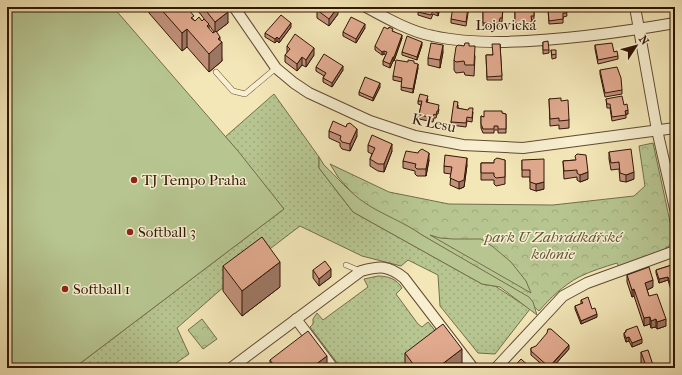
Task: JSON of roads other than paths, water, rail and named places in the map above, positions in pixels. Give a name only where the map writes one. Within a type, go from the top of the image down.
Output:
[{"type":"street","name":"K Lesu","points":[[234,7],[276,68],[294,83],[309,93],[370,121],[415,136],[463,145],[522,148],[675,128]]},
{"type":"street","name":"Lojovická","points":[[366,7],[402,25],[432,36],[475,42],[523,42],[570,38],[675,23]]},
{"type":"street","points":[[635,7],[657,130],[675,209]]},
{"type":"street","points":[[496,368],[563,296],[586,283],[675,251]]},
{"type":"street","points":[[231,368],[361,271],[373,268],[383,268],[394,270],[404,278],[473,368]]},
{"type":"street","points":[[296,319],[333,368]]},
{"type":"lane","points":[[216,72],[233,91],[245,94],[276,68]]},
{"type":"lane","points":[[346,265],[361,271]]},
{"type":"place","name":"TJ Tempo Praha","points":[[134,180]]},
{"type":"place","name":"Softball 3","points":[[130,232]]},
{"type":"place","name":"Softball 1","points":[[65,289]]},
{"type":"park label","name":"park U Zahrádkářské kolonie","points":[[553,246]]}]
